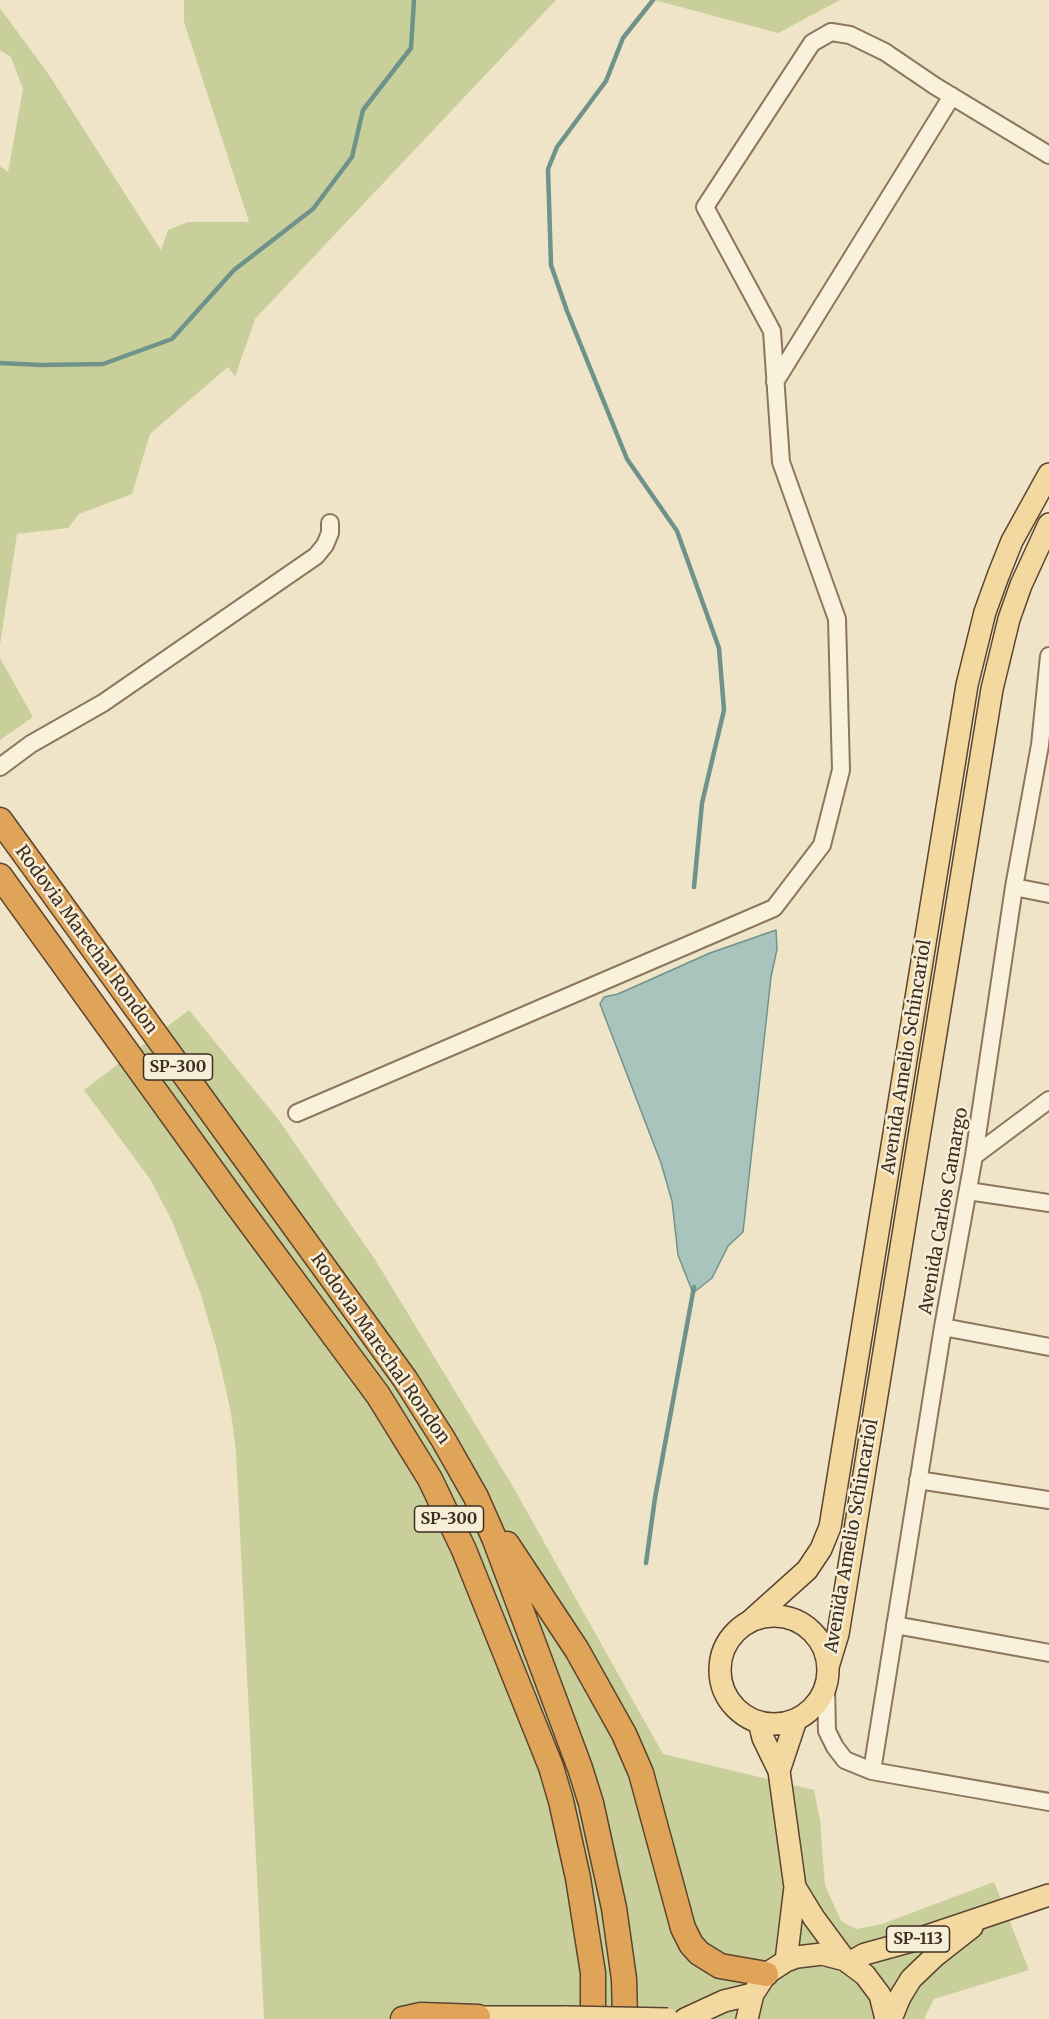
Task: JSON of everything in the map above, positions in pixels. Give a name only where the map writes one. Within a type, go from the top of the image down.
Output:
[{"type":"highway","name":"Rodovia Marechal Rondon","points":[[0,820],[399,1371],[438,1431],[476,1497],[499,1550],[591,1803],[614,1908],[624,1979],[625,2019]]},
{"type":"highway","name":"Rodovia Marechal Rondon","points":[[0,876],[235,1202],[378,1395],[430,1479],[464,1550],[555,1778],[573,1850],[593,1973],[593,2019]]},
{"type":"highway","points":[[476,1497],[578,1650],[624,1734],[641,1773],[683,1928],[692,1944],[699,1953],[720,1966],[768,1976]]},
{"type":"highway","points":[[403,2019],[421,2015],[474,2018]]},
{"type":"main road","name":"Avenida Amelio Schincariol","points":[[748,1623],[807,1570],[821,1549],[830,1527],[968,684],[983,621],[998,576],[1017,533],[1049,474]]},
{"type":"main road","name":"Avenida Amelio Schincariol","points":[[827,1676],[838,1634],[992,689],[1009,619],[1021,585],[1049,524]]},
{"type":"main road","points":[[778,1616],[806,1627],[818,1638],[825,1652],[827,1676],[814,1705],[796,1720],[784,1723],[759,1722],[745,1715],[733,1704],[725,1691],[721,1676],[721,1660],[726,1645],[735,1633],[748,1623],[778,1616]]},
{"type":"main road","points":[[779,1771],[796,1720]]},
{"type":"main road","points":[[759,1722],[763,1738],[779,1771],[795,1887],[814,1918],[847,1962]]},
{"type":"main road","points":[[747,2019],[768,1976],[795,1887]]},
{"type":"main road","name":"SP-113","points":[[847,1962],[865,1954],[912,1941],[1049,1895]]},
{"type":"main road","name":"SP-113","points":[[891,2019],[911,1979],[935,1956],[987,1916]]},
{"type":"main road","points":[[685,2019],[724,2001],[797,1957],[822,1954],[847,1962],[865,1974],[880,1995],[886,2019]]},
{"type":"main road","points":[[474,2018],[674,2019]]},
{"type":"street","points":[[297,1113],[774,908],[822,845],[841,770],[837,619],[781,462],[772,331],[705,207],[812,43],[831,32],[850,35],[885,52],[1049,155]]},
{"type":"street","points":[[776,382],[952,96]]},
{"type":"street","points":[[0,767],[31,744],[103,704],[316,556],[325,545],[330,533],[330,523]]},
{"type":"street","name":"Avenida Carlos Camargo","points":[[872,1771],[943,1327],[974,1156],[1014,887],[1044,746],[1049,656]]},
{"type":"street","points":[[1014,887],[1049,894]]},
{"type":"street","points":[[974,1156],[1049,1100]]},
{"type":"street","points":[[968,1191],[1049,1203]]},
{"type":"street","points":[[943,1327],[1049,1347]]},
{"type":"street","points":[[918,1480],[1049,1500]]},
{"type":"street","points":[[895,1625],[1049,1653]]},
{"type":"street","points":[[827,1676],[827,1731],[834,1748],[845,1760],[872,1771],[1049,1802]]},
{"type":"green space","points":[[184,0],[556,0],[255,319],[235,377],[228,367],[150,434],[132,494],[79,514],[68,528],[17,534],[0,645],[0,166],[8,172],[23,89],[11,57],[0,50],[0,8],[49,75],[161,250],[168,230],[188,222],[249,222],[184,22]]},
{"type":"green space","points":[[654,0],[840,0],[778,33]]},
{"type":"green space","points":[[0,658],[33,717],[0,740]]},
{"type":"green space","points":[[189,1010],[278,1119],[376,1261],[512,1485],[663,1754],[814,1790],[820,1820],[825,1885],[841,1921],[856,1929],[882,1924],[994,1882],[1029,1970],[934,1999],[924,2019],[264,2019],[236,1452],[231,1413],[217,1350],[200,1292],[172,1221],[150,1179],[84,1090]]},
{"type":"water","points":[[776,930],[777,949],[771,977],[743,1232],[728,1246],[712,1278],[693,1293],[678,1255],[672,1201],[661,1163],[600,1004],[604,997],[618,994],[710,953]]},
{"type":"waterway","points":[[0,363],[103,364],[172,339],[234,270],[313,209],[352,157],[363,110],[411,48],[414,0]]},
{"type":"waterway","points":[[653,0],[623,38],[606,81],[557,147],[548,169],[551,265],[567,311],[627,459],[677,531],[719,648],[724,710],[702,803],[694,887]]},
{"type":"waterway","points":[[646,1563],[655,1498],[694,1287]]}]
